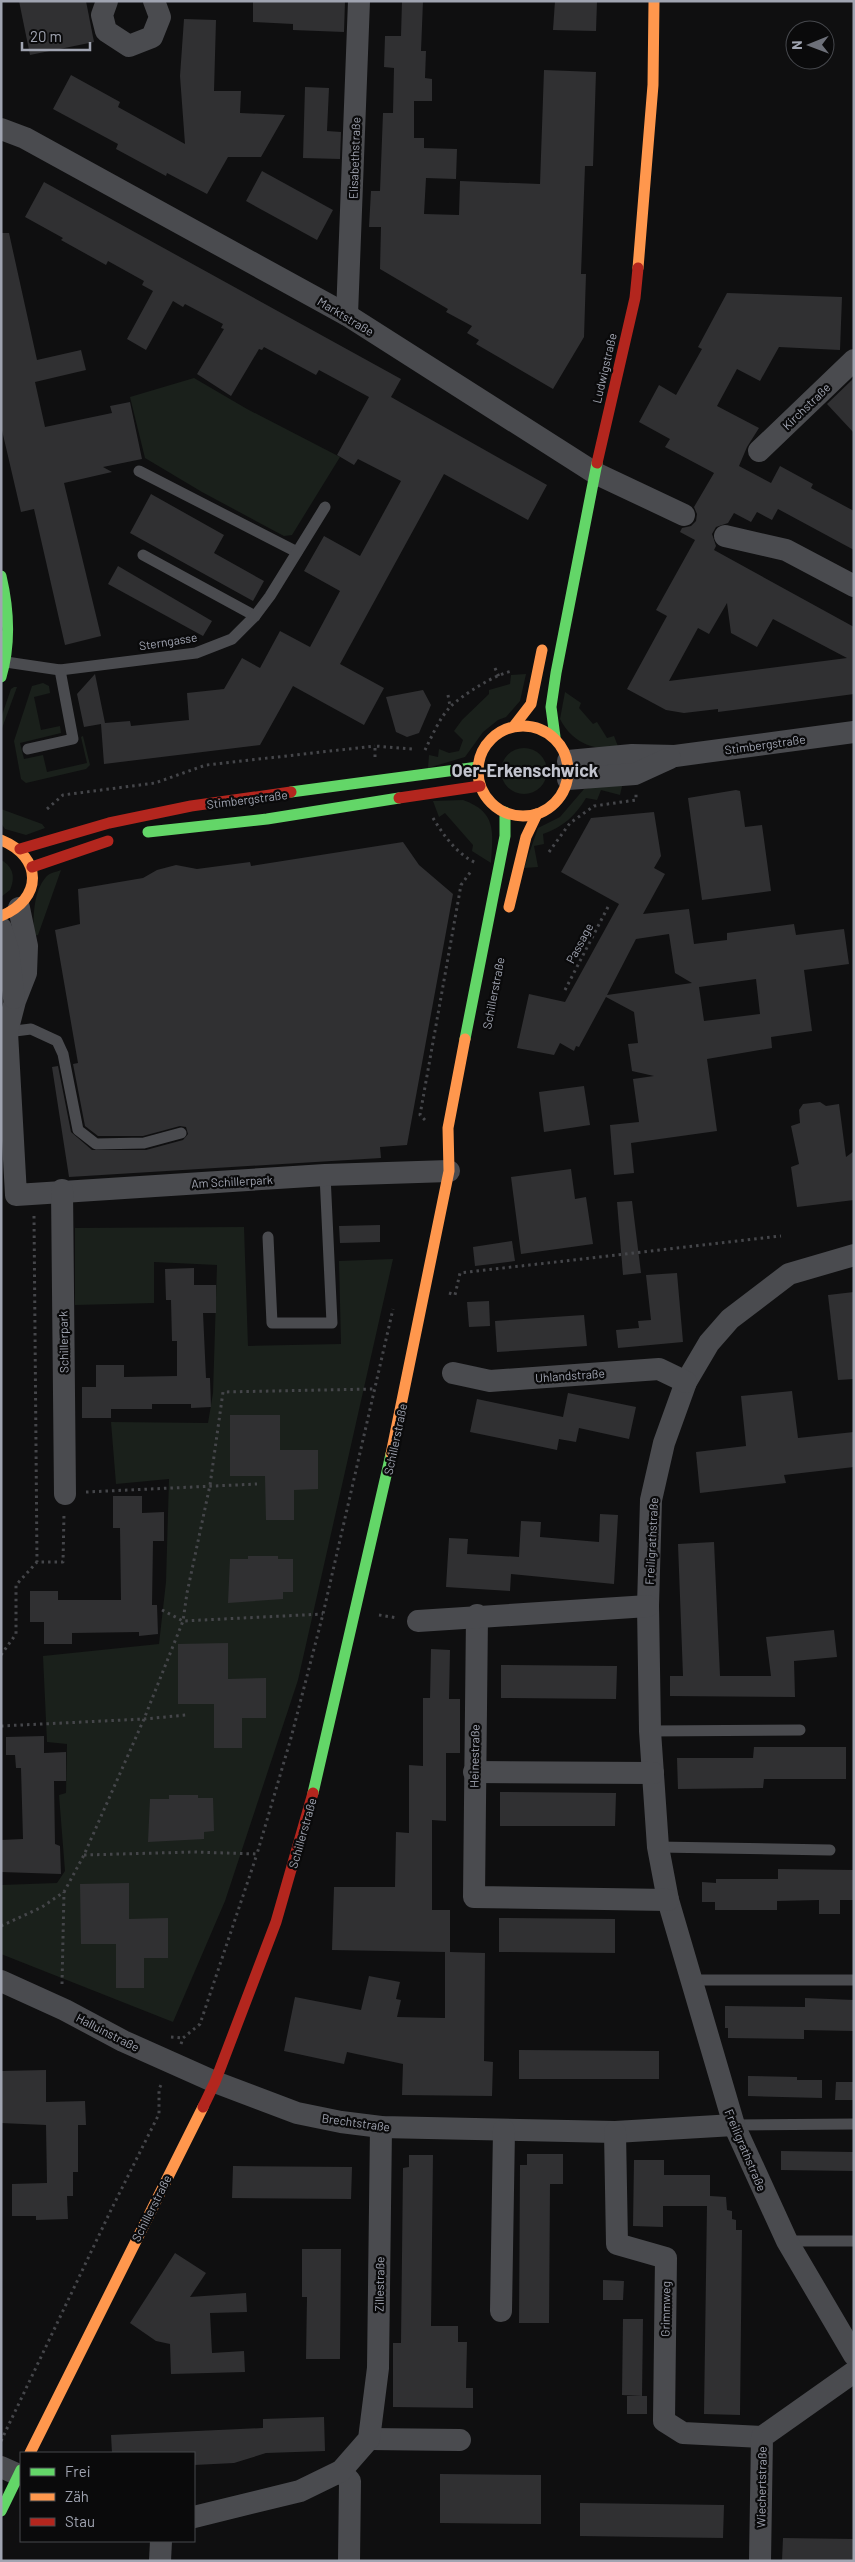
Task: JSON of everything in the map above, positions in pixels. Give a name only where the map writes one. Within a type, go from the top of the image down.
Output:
[{"type":"main road","name":"Ludwigstraße","points":[[554,738],[551,707],[583,465],[635,298],[653,85],[654,1]]},
{"type":"main road","points":[[1,576],[6,598],[9,629],[6,662],[1,677]]},
{"type":"main road","points":[[514,726],[531,704],[544,639]]},
{"type":"main road","points":[[524,725],[541,729],[554,738],[562,747],[568,770],[563,793],[548,809],[537,814],[520,816],[505,812],[488,799],[480,786],[478,767],[482,751],[490,740],[501,731],[514,726],[524,725]]},
{"type":"main road","name":"Stimbergstraße","points":[[20,849],[109,823],[191,806],[478,767]]},
{"type":"main road","name":"Stimbergstraße","points":[[32,868],[128,836],[162,829],[267,819],[480,786]]},
{"type":"main road","name":"Schillerstraße","points":[[449,1171],[448,1128],[505,836],[505,812]]},
{"type":"main road","points":[[507,918],[526,837],[537,814]]},
{"type":"main road","points":[[1,840],[20,849],[32,868],[32,891],[10,912]]},
{"type":"main road","name":"Schillerstraße","points":[[30,2452],[215,2082],[276,1922],[322,1761],[357,1611],[449,1171],[459,1147]]},
{"type":"main road","points":[[1,2511],[14,2471]]},
{"type":"street","points":[[107,1],[102,15],[106,32],[129,46],[152,36],[160,17],[154,1]]},
{"type":"street","name":"Elisabethstraße","points":[[347,315],[359,1]]},
{"type":"street","name":"Marktstraße","points":[[1,129],[25,138],[347,315],[583,465],[684,515]]},
{"type":"street","name":"Kirchstraße","points":[[759,451],[854,360]]},
{"type":"street","points":[[725,536],[786,550],[854,586]]},
{"type":"street","name":"Stimbergstraße","points":[[568,770],[632,755],[675,756],[854,732]]},
{"type":"street","name":"Stimbergstraße","points":[[568,770],[635,774],[675,756]]},
{"type":"street","points":[[10,912],[27,946],[26,974],[15,1001],[7,1032],[17,1195]]},
{"type":"street","points":[[1,928],[8,950],[15,1001]]},
{"type":"street","name":"Am Schillerpark","points":[[17,1195],[62,1190],[325,1175],[449,1171]]},
{"type":"street","name":"Schillerpark","points":[[62,1190],[65,1494]]},
{"type":"street","name":"Freiligrathstraße","points":[[854,1255],[789,1274],[730,1319],[708,1343],[686,1382],[664,1443],[651,1500],[648,1606],[650,1730],[658,1847],[668,1900],[734,2126],[787,2241],[854,2355]]},
{"type":"street","name":"Uhlandstraße","points":[[453,1373],[490,1381],[659,1369],[686,1382]]},
{"type":"street","points":[[418,1621],[648,1606]]},
{"type":"street","name":"Heinestraße","points":[[477,1616],[474,1897],[668,1900]]},
{"type":"street","points":[[474,1772],[653,1773]]},
{"type":"street","name":"Halluinstraße","points":[[1,1982],[65,2010],[172,2064],[215,2082]]},
{"type":"street","name":"Brechtstraße","points":[[215,2082],[297,2113],[341,2122],[381,2127],[615,2132],[734,2126]]},
{"type":"street","name":"Zillestraße","points":[[369,2439],[378,2368],[381,2127]]},
{"type":"street","points":[[501,2311],[504,2130]]},
{"type":"street","name":"Grimmweg","points":[[615,2132],[617,2244],[666,2258],[664,2421],[683,2432],[762,2436]]},
{"type":"street","name":"Wiechertstraße","points":[[760,2561],[762,2436],[854,2372]]},
{"type":"street","points":[[195,2517],[300,2491],[341,2471],[369,2439],[460,2440]]},
{"type":"street","points":[[341,2471],[350,2481],[349,2561]]},
{"type":"street","points":[[160,2561],[161,2542]]},
{"type":"lane","points":[[139,471],[297,552]]},
{"type":"lane","name":"Sterngasse","points":[[6,662],[60,670],[196,653],[232,639],[255,616],[325,508]]},
{"type":"lane","points":[[143,555],[255,616]]},
{"type":"lane","points":[[28,749],[73,739],[60,670]]},
{"type":"lane","points":[[7,1032],[31,1029],[57,1041],[63,1054],[78,1130],[96,1144],[144,1143],[181,1133]]},
{"type":"lane","points":[[268,1236],[272,1323],[332,1323],[325,1175]]},
{"type":"lane","points":[[650,1730],[800,1730]]},
{"type":"lane","points":[[658,1847],[830,1850]]},
{"type":"lane","points":[[692,1980],[854,1980]]},
{"type":"lane","points":[[734,2126],[854,2124]]},
{"type":"lane","points":[[787,2241],[854,2241]]},
{"type":"path","points":[[424,774],[425,751],[437,726],[450,706],[482,685],[510,672],[539,667]]},
{"type":"path","points":[[495,668],[499,677]]},
{"type":"path","points":[[448,695],[450,706]]},
{"type":"path","points":[[47,809],[63,795],[155,783],[206,765],[375,746]]},
{"type":"path","points":[[547,855],[570,823],[594,806],[636,800],[635,774]]},
{"type":"path","points":[[427,795],[432,816],[444,835],[467,858],[497,873]]},
{"type":"path","name":"Passage","points":[[565,990],[609,905]]},
{"type":"path","points":[[1,1655],[16,1634],[16,1585],[36,1562],[37,1495],[17,1195]]},
{"type":"path","points":[[426,1287],[456,1295],[460,1273],[781,1236]]},
{"type":"path","points":[[1,2441],[111,2210],[160,2114],[159,2089],[183,2038],[200,2024],[257,1854],[291,1738],[323,1614],[373,1389],[223,1392],[210,1485],[186,1593],[183,1621],[144,1719],[84,1855],[64,1892],[62,1988],[65,2010]]},
{"type":"path","points":[[37,1495],[257,1484]]},
{"type":"path","points":[[36,1562],[63,1562],[65,1494]]},
{"type":"path","points":[[162,1610],[183,1621],[323,1614]]},
{"type":"path","points":[[357,1611],[418,1621]]},
{"type":"path","points":[[1,1726],[144,1719],[186,1715]]},
{"type":"path","points":[[84,1855],[194,1852],[257,1854]]},
{"type":"path","points":[[1,1926],[42,1907],[64,1892]]},
{"type":"shaded area","points":[[194,378],[247,409],[340,457],[292,535],[284,536],[202,492],[145,458],[130,397]]},
{"type":"shaded area","points":[[526,674],[520,701],[506,717],[498,720],[483,732],[465,757],[428,768],[429,755],[438,757],[439,749],[449,753],[459,751],[463,740],[454,731],[462,720],[489,694],[489,690],[510,684],[511,675]]},
{"type":"shaded area","points":[[43,683],[49,686],[50,693],[34,697],[41,730],[60,726],[61,733],[20,743],[24,759],[43,755],[47,772],[87,763],[81,737],[83,736],[90,765],[86,769],[26,783],[21,779],[14,741],[32,686]]},
{"type":"shaded area","points":[[17,687],[1,731],[1,718],[11,689]]},
{"type":"shaded area","points":[[565,692],[581,703],[579,708],[593,724],[597,722],[607,738],[614,736],[619,749],[593,747],[585,744],[565,728],[560,719]]},
{"type":"shaded area","points":[[520,748],[528,748],[537,752],[543,758],[547,771],[543,784],[537,790],[528,794],[520,794],[511,790],[505,784],[501,775],[501,767],[505,758],[511,752]]},
{"type":"shaded area","points":[[623,782],[620,795],[601,790],[597,800],[586,798],[568,820],[557,828],[543,834],[544,844],[534,846],[538,867],[524,868],[538,828],[560,817],[584,789]]},
{"type":"shaded area","points":[[463,800],[482,811],[491,824],[491,863],[472,851],[473,845],[445,813],[439,817],[433,801]]},
{"type":"shaded area","points":[[1,809],[42,824],[45,828],[26,835],[5,829],[1,823]]},
{"type":"shaded area","points":[[1,860],[11,869],[13,881],[10,890],[1,897]]},
{"type":"shaded area","points":[[61,870],[38,935],[34,936],[34,913],[38,890],[47,876]]},
{"type":"shaded area","points":[[244,1227],[248,1346],[341,1344],[339,1261],[393,1259],[298,1680],[225,1901],[173,2022],[1,1954],[1,1885],[57,1883],[65,1871],[59,1795],[66,1793],[67,1744],[47,1742],[43,1656],[159,1644],[166,1582],[169,1479],[116,1484],[111,1422],[208,1423],[213,1393],[217,1265],[154,1262],[154,1303],[75,1305],[75,1228]]},
{"type":"building","points":[[19,1],[86,1],[94,42],[30,55]]},
{"type":"building","points":[[253,1],[345,1],[344,32],[293,30],[293,24],[253,22]]},
{"type":"building","points":[[402,1],[423,1],[421,51],[426,51],[425,78],[432,79],[432,101],[414,101],[414,138],[424,138],[424,148],[457,149],[456,179],[426,178],[424,214],[459,215],[460,181],[540,184],[544,70],[596,72],[593,166],[585,166],[581,274],[586,274],[584,337],[553,389],[476,344],[479,340],[467,333],[472,326],[446,312],[448,309],[380,269],[381,227],[369,227],[371,191],[380,191],[383,113],[393,113],[394,68],[384,67],[385,36],[401,36]]},
{"type":"building","points":[[555,1],[597,1],[596,31],[553,30]]},
{"type":"building","points":[[184,19],[216,20],[214,91],[241,91],[240,113],[285,115],[261,157],[228,157],[207,194],[167,173],[166,176],[116,149],[118,144],[53,109],[71,75],[120,102],[118,107],[185,144],[180,76]]},
{"type":"building","points":[[305,87],[329,88],[327,131],[341,132],[340,159],[303,158]]},
{"type":"building","points":[[262,171],[333,210],[317,240],[246,201]]},
{"type":"building","points":[[44,182],[401,379],[391,397],[547,485],[528,520],[444,474],[340,664],[384,688],[364,725],[293,686],[260,745],[104,764],[101,724],[84,727],[77,694],[95,674],[105,723],[130,721],[131,726],[189,720],[187,693],[224,689],[242,658],[260,668],[280,631],[310,647],[340,591],[304,571],[324,536],[360,556],[401,481],[358,459],[354,465],[337,455],[369,397],[319,370],[316,375],[264,347],[262,350],[259,349],[231,396],[197,374],[224,329],[221,328],[223,324],[185,304],[183,307],[173,301],[146,350],[127,339],[153,291],[142,285],[144,281],[108,261],[106,265],[25,217]]},
{"type":"building","points":[[1,233],[9,233],[37,360],[81,350],[86,370],[35,382],[45,427],[112,413],[110,406],[130,402],[142,459],[103,467],[112,472],[64,483],[101,636],[65,645],[34,509],[21,512],[1,426]]},
{"type":"building","points":[[727,293],[842,297],[840,350],[779,347],[760,381],[737,369],[717,406],[759,428],[747,447],[739,466],[771,483],[780,466],[813,484],[811,488],[854,511],[854,550],[778,509],[772,520],[757,512],[751,522],[734,513],[728,523],[716,527],[712,534],[716,546],[714,550],[854,627],[854,694],[718,712],[718,709],[684,713],[666,710],[627,689],[667,616],[656,610],[695,540],[680,532],[682,528],[691,526],[696,521],[697,514],[694,507],[714,473],[665,447],[670,439],[639,422],[659,385],[676,395],[702,349],[698,347]],"holes":[[[727,603],[731,633],[757,647],[773,619],[847,658],[669,681],[698,628],[709,634]]]},
{"type":"building","points":[[854,378],[854,433],[827,404]]},
{"type":"building","points":[[151,494],[224,535],[214,553],[264,581],[253,601],[130,533]]},
{"type":"building","points":[[118,566],[212,621],[203,636],[108,584]]},
{"type":"building","points":[[423,690],[431,705],[419,733],[407,737],[396,732],[386,697]]},
{"type":"building","points":[[736,790],[740,791],[745,827],[762,825],[771,891],[702,900],[688,798]]},
{"type":"building","points":[[654,812],[661,856],[654,868],[665,874],[643,914],[689,909],[694,944],[727,940],[727,933],[794,924],[796,935],[844,929],[849,964],[804,970],[812,1031],[771,1037],[772,1048],[707,1059],[717,1131],[631,1143],[634,1173],[614,1175],[610,1125],[639,1122],[633,1079],[654,1076],[632,1071],[628,1044],[638,1043],[634,1012],[606,997],[579,1047],[576,1046],[574,1051],[560,1043],[554,1055],[517,1048],[529,994],[565,1002],[619,904],[561,872],[591,818]],"holes":[[[669,934],[675,973],[692,983],[607,995],[636,939]],[[756,979],[760,1014],[704,1021],[699,987]]]},
{"type":"building","points":[[403,842],[419,865],[453,894],[407,1145],[380,1147],[381,1158],[69,1177],[52,1067],[58,1066],[71,1132],[92,1150],[146,1150],[183,1140],[188,1134],[186,1127],[180,1126],[143,1136],[98,1136],[85,1126],[73,1064],[78,1063],[55,930],[80,924],[78,889],[143,878],[157,870],[176,865],[197,869],[250,862],[251,866]]},
{"type":"building","points":[[584,1086],[590,1125],[544,1132],[539,1092]]},
{"type":"building","points":[[820,1102],[826,1106],[839,1104],[846,1157],[854,1151],[854,1200],[797,1207],[791,1167],[799,1164],[791,1126],[800,1123],[799,1110],[803,1104]]},
{"type":"building","points":[[571,1169],[575,1199],[586,1197],[593,1244],[521,1254],[511,1177]]},
{"type":"building","points":[[632,1201],[641,1273],[623,1275],[617,1202]]},
{"type":"building","points":[[380,1225],[380,1242],[340,1243],[339,1226]]},
{"type":"building","points":[[512,1241],[515,1261],[475,1266],[473,1247]]},
{"type":"building","points":[[194,1268],[194,1285],[216,1285],[216,1313],[203,1313],[206,1378],[210,1378],[211,1407],[191,1408],[191,1404],[152,1404],[152,1409],[111,1409],[111,1418],[82,1418],[82,1387],[96,1387],[96,1365],[124,1365],[124,1377],[177,1376],[177,1341],[172,1341],[171,1300],[166,1300],[165,1269]]},
{"type":"building","points":[[677,1273],[683,1342],[618,1348],[616,1330],[639,1328],[638,1321],[651,1320],[646,1275]]},
{"type":"building","points":[[854,1292],[854,1379],[838,1380],[828,1295]]},
{"type":"building","points":[[489,1301],[490,1326],[469,1327],[467,1302]]},
{"type":"building","points":[[584,1315],[587,1346],[497,1352],[495,1321]]},
{"type":"building","points":[[792,1391],[798,1438],[854,1432],[854,1467],[784,1475],[786,1483],[700,1493],[696,1452],[746,1446],[741,1396]]},
{"type":"building","points":[[568,1393],[636,1407],[629,1439],[579,1428],[576,1442],[559,1439],[557,1450],[470,1432],[477,1399],[563,1417]]},
{"type":"building","points":[[230,1415],[280,1415],[280,1450],[318,1450],[318,1489],[294,1490],[294,1520],[266,1520],[265,1476],[230,1476]]},
{"type":"building","points":[[113,1496],[142,1496],[142,1513],[164,1512],[164,1541],[153,1541],[152,1605],[157,1605],[158,1634],[139,1636],[139,1632],[72,1633],[72,1644],[44,1644],[44,1622],[30,1622],[30,1591],[58,1591],[58,1600],[121,1600],[120,1528],[113,1528]]},
{"type":"building","points":[[600,1514],[618,1515],[614,1584],[511,1574],[510,1591],[446,1587],[449,1538],[468,1539],[467,1554],[519,1557],[521,1521],[541,1522],[540,1537],[599,1542]]},
{"type":"building","points":[[714,1542],[720,1676],[771,1676],[766,1637],[834,1630],[837,1657],[794,1661],[795,1697],[670,1696],[670,1676],[683,1676],[678,1544]]},
{"type":"building","points":[[248,1556],[278,1556],[278,1559],[293,1559],[293,1592],[283,1592],[283,1599],[228,1603],[230,1559],[248,1559]]},
{"type":"building","points":[[228,1643],[228,1679],[266,1678],[266,1718],[242,1718],[242,1748],[214,1748],[214,1704],[178,1704],[178,1644]]},
{"type":"building","points":[[431,1649],[450,1650],[449,1699],[460,1699],[460,1753],[446,1753],[446,1821],[432,1820],[432,1910],[450,1910],[450,1952],[485,1953],[484,2061],[493,2062],[492,2096],[402,2095],[403,2064],[347,2052],[344,2064],[284,2051],[295,1997],[361,2010],[369,1976],[400,1982],[396,1999],[401,2000],[397,2017],[445,2018],[445,1952],[332,1950],[334,1887],[395,1887],[396,1832],[409,1833],[409,1765],[423,1766],[423,1698],[430,1698]]},
{"type":"building","points":[[501,1665],[617,1666],[616,1699],[501,1698]]},
{"type":"building","points":[[44,1736],[44,1753],[66,1752],[66,1781],[54,1781],[55,1844],[60,1846],[61,1874],[1,1872],[1,1840],[23,1839],[21,1768],[16,1768],[15,1755],[6,1755],[6,1737]]},
{"type":"building","points":[[754,1747],[846,1747],[846,1779],[764,1779],[763,1788],[678,1789],[677,1758],[753,1758]]},
{"type":"building","points":[[500,1792],[616,1793],[615,1826],[500,1826]]},
{"type":"building","points":[[169,1795],[198,1795],[198,1798],[213,1798],[214,1831],[204,1832],[204,1839],[148,1842],[150,1799],[169,1799]]},
{"type":"building","points":[[778,1869],[854,1870],[854,1900],[840,1900],[840,1914],[819,1914],[819,1900],[777,1901],[777,1910],[715,1910],[715,1902],[702,1902],[702,1882],[716,1883],[716,1879],[778,1879]]},
{"type":"building","points":[[129,1883],[129,1919],[168,1918],[168,1958],[144,1958],[144,1988],[116,1988],[116,1944],[81,1944],[80,1884]]},
{"type":"building","points":[[499,1918],[615,1919],[615,1953],[499,1952]]},
{"type":"building","points":[[805,1998],[854,2000],[854,2031],[804,2030],[804,2039],[728,2038],[728,2028],[725,2028],[725,2006],[805,2007]]},
{"type":"building","points":[[519,2050],[659,2051],[659,2079],[519,2079]]},
{"type":"building","points":[[46,2070],[46,2102],[85,2101],[86,2125],[78,2125],[78,2172],[73,2172],[73,2196],[67,2196],[68,2219],[36,2220],[36,2216],[12,2216],[12,2184],[47,2183],[46,2125],[1,2123],[1,2071]]},
{"type":"building","points":[[748,2076],[797,2077],[797,2080],[822,2080],[822,2098],[748,2096]]},
{"type":"building","points":[[836,2082],[854,2082],[853,2100],[835,2100]]},
{"type":"building","points":[[781,2151],[854,2152],[854,2171],[781,2170]]},
{"type":"building","points":[[527,2154],[563,2154],[563,2184],[550,2184],[549,2323],[519,2323],[520,2165],[527,2165]]},
{"type":"building","points":[[409,2155],[433,2155],[431,2326],[458,2326],[458,2342],[467,2342],[466,2388],[473,2388],[473,2408],[393,2407],[393,2343],[401,2343],[403,2168],[409,2167]]},
{"type":"building","points":[[634,2160],[664,2160],[664,2175],[710,2175],[710,2196],[726,2197],[727,2210],[732,2211],[732,2219],[736,2220],[736,2230],[742,2230],[740,2415],[704,2414],[707,2206],[663,2206],[663,2227],[633,2226]]},
{"type":"building","points":[[233,2166],[352,2167],[351,2199],[232,2198]]},
{"type":"building","points":[[302,2249],[341,2249],[340,2359],[306,2359],[307,2297],[302,2297]]},
{"type":"building","points":[[175,2253],[206,2273],[190,2297],[246,2293],[247,2312],[210,2313],[212,2353],[244,2351],[245,2372],[171,2374],[170,2344],[156,2341],[130,2323]]},
{"type":"building","points":[[603,2280],[624,2281],[623,2300],[603,2300]]},
{"type":"building","points":[[623,2319],[643,2319],[642,2396],[622,2395]]},
{"type":"building","points":[[627,2396],[647,2396],[647,2414],[627,2414]]},
{"type":"building","points":[[324,2417],[325,2451],[266,2453],[234,2463],[195,2465],[195,2452],[112,2452],[111,2435],[263,2428],[263,2419]]},
{"type":"building","points":[[440,2474],[541,2475],[541,2524],[440,2523]]},
{"type":"building","points":[[580,2503],[724,2505],[723,2538],[580,2536]]},
{"type":"building","points":[[783,2538],[854,2539],[854,2561],[782,2561]]},
{"type":"traffic: fast","points":[[555,737],[551,707],[556,673],[597,463]]},
{"type":"traffic: fast","points":[[1,576],[8,626],[8,639],[1,677]]},
{"type":"traffic: fast","points":[[291,792],[478,767]]},
{"type":"traffic: fast","points":[[148,832],[267,819],[399,798]]},
{"type":"traffic: fast","points":[[465,1039],[505,836],[505,812]]},
{"type":"traffic: fast","points":[[313,1793],[391,1454]]},
{"type":"traffic: fast","points":[[1,2511],[20,2472]]},
{"type":"traffic: slow","points":[[638,268],[653,85],[654,1]]},
{"type":"traffic: slow","points":[[514,726],[531,704],[542,650]]},
{"type":"traffic: slow","points":[[523,726],[540,729],[555,739],[565,754],[568,771],[565,788],[555,803],[540,813],[523,816],[506,813],[491,803],[481,788],[478,771],[481,754],[491,739],[506,729],[523,726]]},
{"type":"traffic: slow","points":[[509,907],[526,837],[537,814]]},
{"type":"traffic: slow","points":[[1,840],[15,847],[25,857],[31,867],[32,878],[31,889],[25,899],[15,909],[1,916]]},
{"type":"traffic: slow","points":[[391,1454],[449,1171],[448,1128],[465,1039]]},
{"type":"traffic: slow","points":[[30,2452],[203,2107]]},
{"type":"traffic: jam","points":[[597,463],[635,298],[638,268]]},
{"type":"traffic: jam","points":[[399,798],[480,786]]},
{"type":"traffic: jam","points":[[20,849],[109,823],[191,806],[291,792]]},
{"type":"traffic: jam","points":[[32,867],[108,841]]},
{"type":"traffic: jam","points":[[203,2107],[215,2082],[276,1922],[313,1793]]},
{"type":"district","name":"Oer-Erkenschwick","points":[[525,770]]}]
